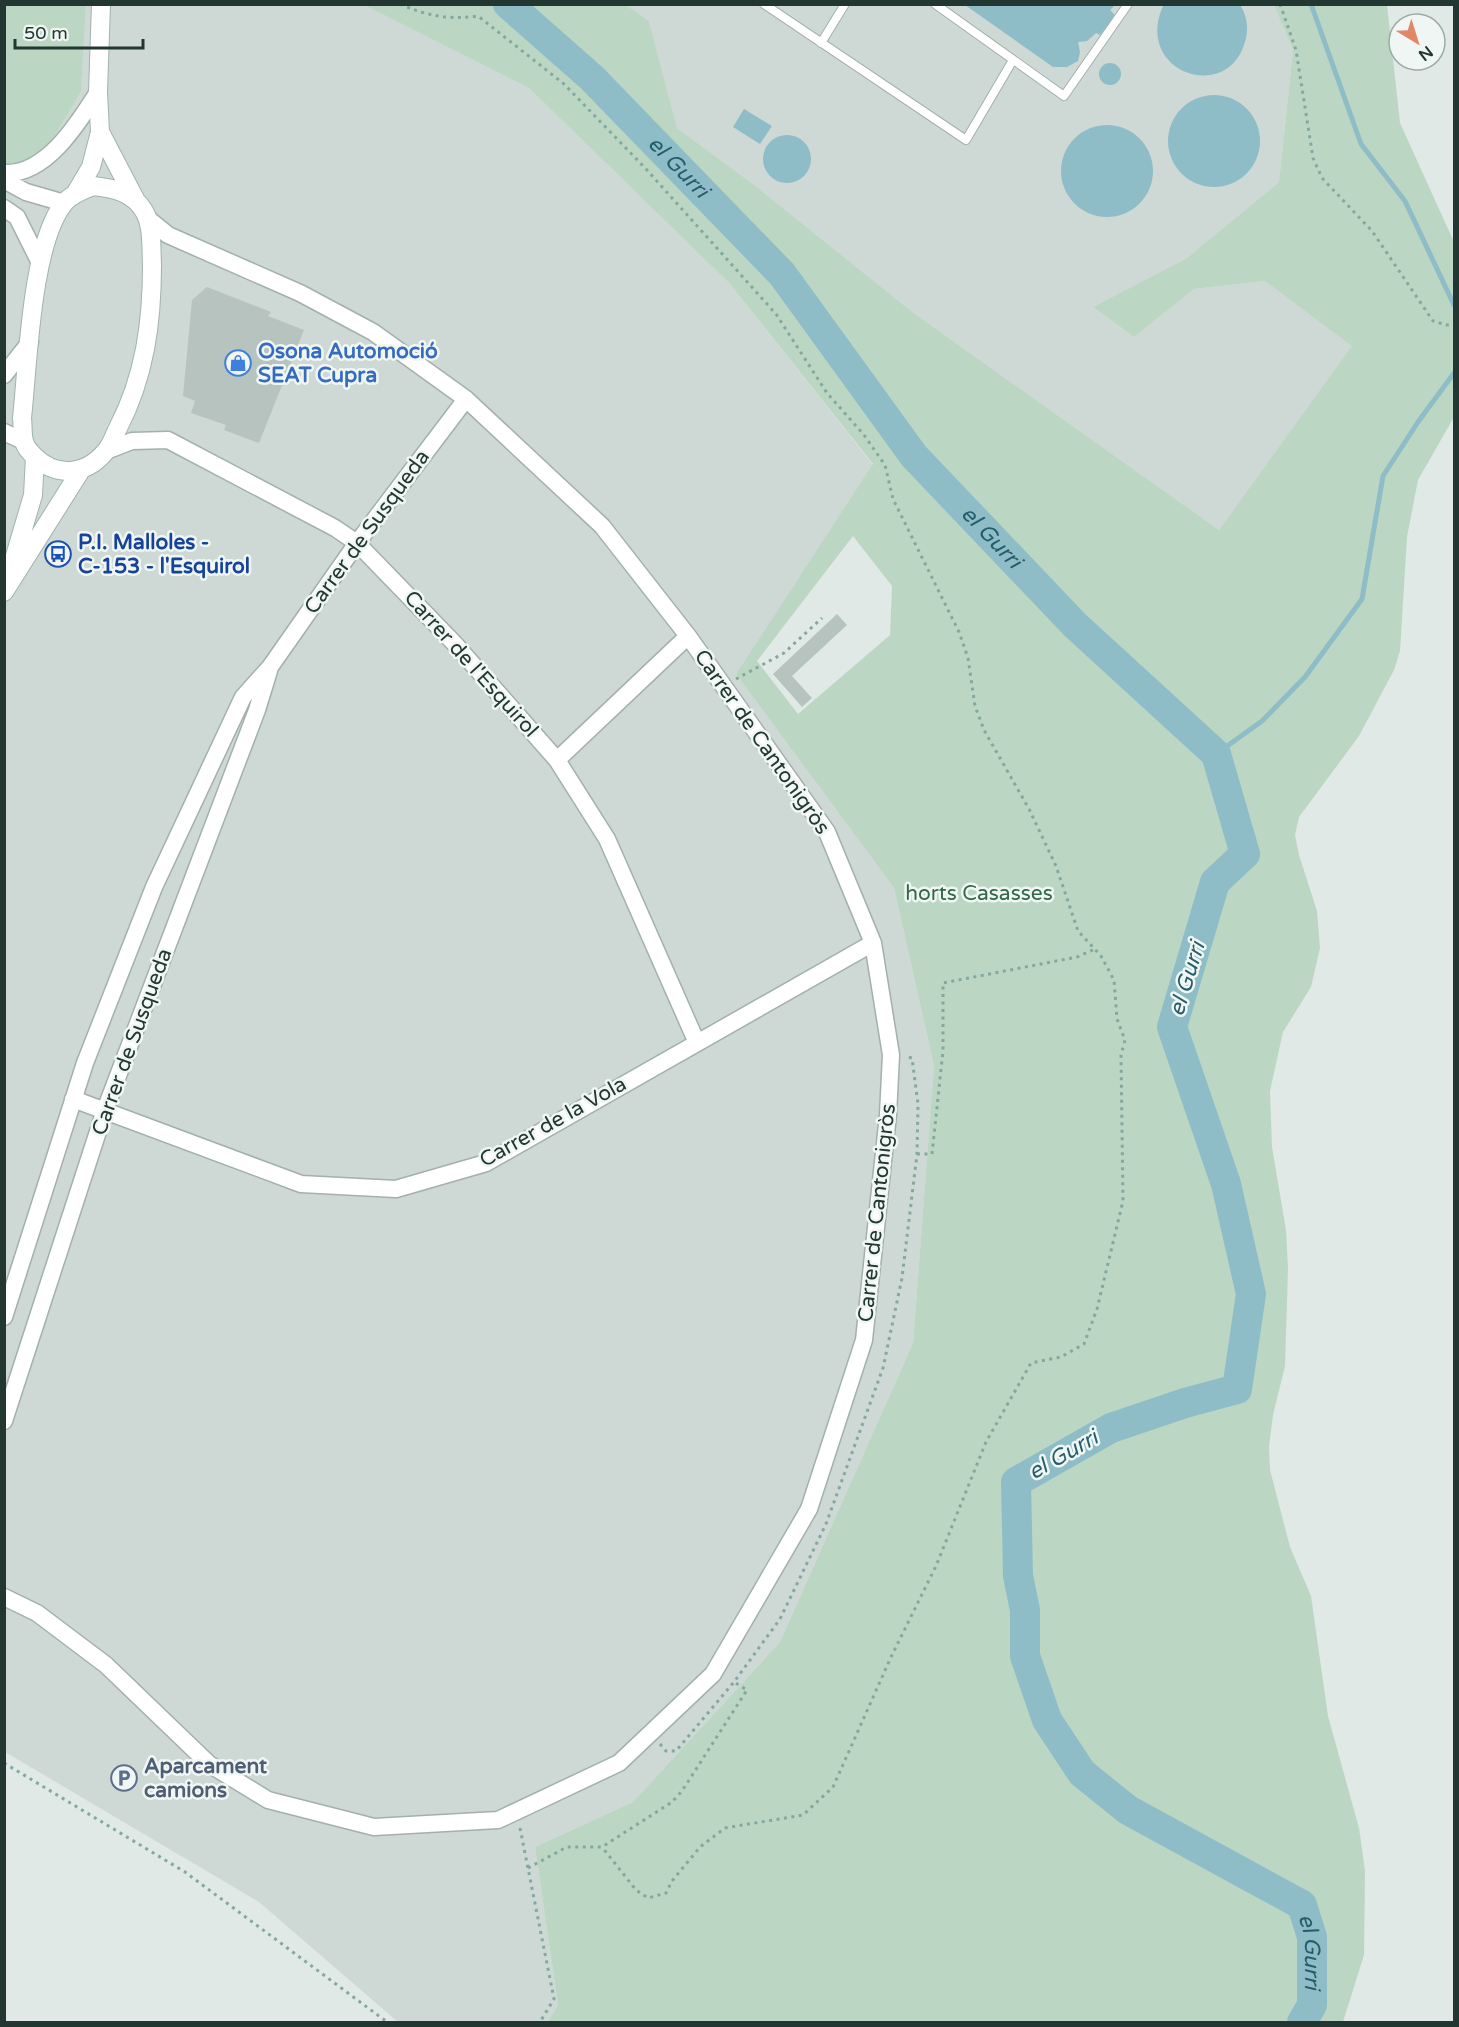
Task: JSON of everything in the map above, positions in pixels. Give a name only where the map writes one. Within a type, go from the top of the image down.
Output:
[{"type":"street","points":[[23,441],[22,418],[40,263],[49,227],[91,167],[100,132],[98,92],[101,4]]},
{"type":"street","points":[[4,173],[12,174],[44,160],[71,134],[98,92]]},
{"type":"street","points":[[5,584],[81,470],[106,451],[130,405],[146,350],[152,304],[152,246],[147,218],[100,132]]},
{"type":"street","points":[[4,180],[26,192],[69,199],[93,186],[115,188],[136,201]]},
{"type":"street","points":[[4,208],[17,217],[40,263]]},
{"type":"street","name":"Carrer de Cantonigròs","points":[[4,1597],[37,1613],[106,1665],[209,1764],[268,1800],[374,1827],[498,1820],[619,1763],[713,1674],[809,1509],[864,1340],[888,1115],[891,1055],[873,943],[827,832],[688,636],[602,526],[466,399],[373,332],[300,293],[168,235],[147,218]]},
{"type":"street","points":[[4,375],[30,342]]},
{"type":"street","name":"Carrer de Susqueda","points":[[4,1317],[73,1099],[154,887],[243,697],[270,667],[357,543],[466,399]]},
{"type":"street","points":[[4,432],[23,441],[41,463],[58,471],[81,470]]},
{"type":"street","name":"Carrer de l'Esquirol","points":[[106,451],[132,441],[168,440],[335,528],[357,543],[454,643],[557,760],[607,839],[697,1042]]},
{"type":"street","points":[[5,584],[18,550],[33,495],[35,457]]},
{"type":"street","points":[[557,760],[688,636]]},
{"type":"street","name":"Carrer de Susqueda","points":[[4,1421],[105,1110],[257,710],[270,667]]},
{"type":"street","name":"Carrer de la Vola","points":[[73,1099],[301,1184],[396,1189],[486,1163],[873,943]]},
{"type":"lane","points":[[764,4],[966,140],[1013,60]]},
{"type":"lane","points":[[821,43],[844,4]]},
{"type":"lane","points":[[935,4],[1064,96],[1128,4]]},
{"type":"path","points":[[1280,4],[1296,50],[1313,158],[1322,178],[1372,231],[1433,321],[1446,325],[1455,324]]},
{"type":"path","points":[[750,672],[784,653],[822,618]]},
{"type":"path","points":[[917,1154],[932,1154],[943,1051],[943,983],[1077,957],[1095,949]]},
{"type":"path","points":[[528,1868],[567,1847],[602,1847],[672,1802],[682,1791],[747,1690],[734,1682]]},
{"type":"path","points":[[4,1763],[185,1872],[387,2022]]},
{"type":"path","points":[[517,1811],[554,1999],[540,2022]]},
{"type":"path","points":[[602,1847],[630,1881]]},
{"type":"shaded area","points":[[86,5],[364,5],[529,88],[730,284],[873,465],[736,674],[894,888],[934,1066],[913,1343],[780,1642],[633,1802],[535,1847],[558,2005],[548,2022],[398,2022],[259,1902],[5,1752],[5,166],[81,91]]},
{"type":"shaded area","points":[[626,5],[1274,5],[1293,50],[1279,182],[1187,258],[1093,307],[1134,337],[1194,289],[1265,281],[1353,346],[1219,530],[915,314],[753,184],[677,128],[649,21]]},
{"type":"green space","points":[[5,5],[86,5],[81,91],[45,152],[15,168],[5,166]]},
{"type":"green space","name":"horts Casasses","points":[[364,5],[626,5],[649,21],[677,128],[753,184],[915,314],[1219,530],[1352,346],[1265,281],[1194,289],[1134,337],[1093,307],[1187,258],[1279,182],[1293,50],[1274,5],[1387,5],[1387,72],[1394,72],[1400,123],[1454,242],[1454,417],[1418,480],[1407,537],[1400,651],[1394,670],[1359,736],[1299,817],[1295,835],[1317,911],[1320,948],[1311,987],[1283,1032],[1270,1091],[1272,1147],[1286,1230],[1288,1269],[1285,1366],[1273,1415],[1269,1447],[1270,1470],[1290,1547],[1311,1596],[1328,1716],[1359,1828],[1365,1871],[1364,1955],[1343,2022],[548,2022],[558,2005],[535,1847],[633,1802],[780,1642],[913,1343],[934,1066],[894,888],[736,674],[873,464],[730,284],[529,88]],"holes":[[[853,536],[892,586],[890,635],[798,714],[757,661]]]},
{"type":"water","points":[[1164,4],[1240,5],[1246,19],[1247,35],[1234,63],[1219,73],[1201,75],[1184,71],[1170,62],[1160,47],[1157,27]]},
{"type":"water","points":[[965,5],[1115,5],[1110,10],[1115,15],[1100,35],[1096,33],[1087,41],[1078,42],[1080,52],[1078,61],[1067,67],[1053,67]]},
{"type":"water","points":[[1110,63],[1118,66],[1121,74],[1118,82],[1110,85],[1102,82],[1099,74],[1102,66]]},
{"type":"water","points":[[1214,95],[1232,98],[1247,108],[1257,123],[1260,141],[1257,159],[1247,174],[1232,184],[1214,187],[1196,184],[1181,174],[1171,159],[1168,141],[1171,123],[1181,108],[1196,98]]},
{"type":"water","points":[[744,109],[772,126],[760,144],[733,127]]},
{"type":"water","points":[[1107,125],[1125,129],[1139,139],[1149,153],[1153,171],[1149,189],[1139,203],[1125,213],[1107,217],[1089,213],[1075,203],[1065,189],[1061,171],[1065,153],[1075,139],[1089,129]]},
{"type":"water","points":[[787,135],[804,142],[811,159],[804,176],[787,183],[770,176],[763,159],[770,142]]},
{"type":"building","name":"Osona Automoció SEAT Cupra","points":[[207,287],[271,312],[268,316],[304,330],[259,443],[224,430],[226,425],[191,413],[195,401],[183,396],[192,300]]},
{"type":"building","points":[[837,614],[847,625],[792,676],[812,698],[802,707],[773,674]]},
{"type":"waterway","name":"el Gurri","points":[[508,4],[592,78],[782,274],[914,456],[1075,625],[1216,754],[1245,854],[1215,882],[1172,1027],[1226,1184],[1251,1294],[1237,1389],[1185,1403],[1111,1428],[1016,1482],[1018,1576],[1025,1610],[1025,1656],[1047,1720],[1082,1773],[1128,1810],[1302,1905],[1312,1937],[1312,2005],[1302,2022]]},
{"type":"waterway","points":[[1311,4],[1361,144],[1405,201],[1454,305]]},
{"type":"waterway","points":[[1216,754],[1262,721],[1305,677],[1362,599],[1383,476],[1418,422],[1454,373]]},
{"type":"place","name":"Osona Automoció SEAT Cupra","points":[[238,363]]},
{"type":"place","name":"P.I. Malloles - C-153 - l'Esquirol","points":[[58,554]]},
{"type":"place","name":"Aparcament camions","points":[[124,1778]]}]
